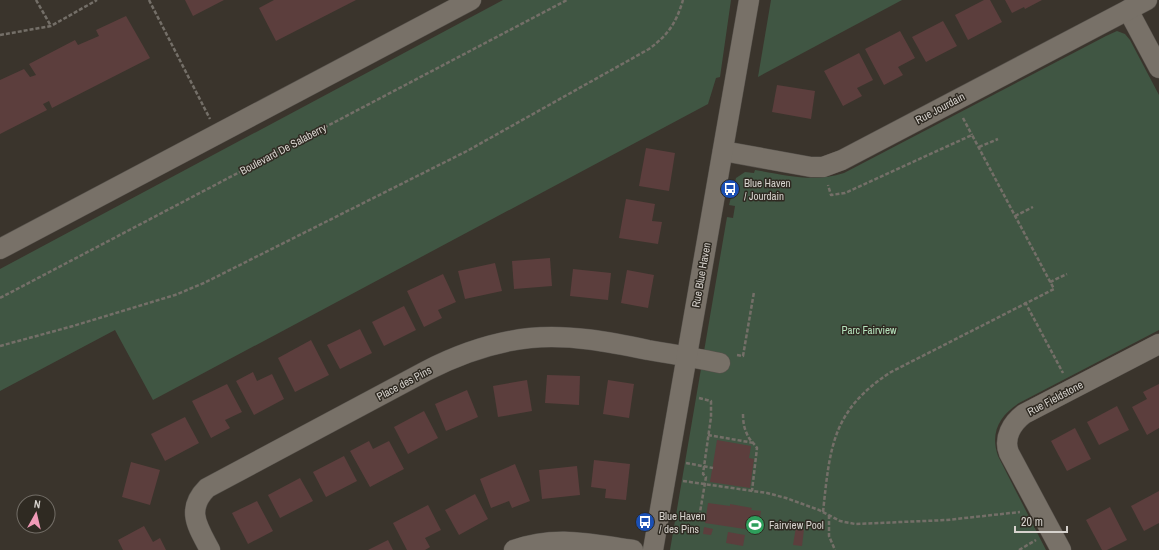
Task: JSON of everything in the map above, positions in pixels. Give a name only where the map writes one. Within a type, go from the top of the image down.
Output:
[{"type":"street","points":[[0,249],[472,0]]},
{"type":"street","name":"Rue Blue Haven","points":[[653,550],[749,0]]},
{"type":"street","name":"Rue Jourdain","points":[[723,151],[804,166],[823,167],[842,160],[1147,0]]},
{"type":"street","points":[[1128,10],[1159,68]]},
{"type":"street","name":"Place des Pins","points":[[210,550],[196,523],[195,510],[199,498],[207,488],[426,371],[463,354],[488,346],[530,338],[556,337],[601,342],[687,357],[726,358]]},
{"type":"street","name":"Rue Fieldstone","points":[[1061,550],[1009,453],[1007,443],[1010,430],[1018,419],[1071,389],[1159,344]]},
{"type":"street","points":[[514,550],[540,543],[563,541],[585,542],[633,550]]},
{"type":"path","points":[[36,0],[51,26]]},
{"type":"path","points":[[0,36],[51,26],[97,0]]},
{"type":"path","points":[[149,0],[210,119]]},
{"type":"path","name":"Boulevard De Salaberry","points":[[0,298],[567,0]]},
{"type":"path","points":[[0,346],[176,295],[204,283],[335,219],[467,151],[649,49],[661,40],[670,30],[676,21],[683,0]]},
{"type":"path","points":[[823,167],[831,195],[845,193],[972,135],[1054,289],[1025,302],[891,372],[874,383],[858,398],[844,418],[836,433],[831,449],[823,512]]},
{"type":"path","points":[[979,147],[998,138]]},
{"type":"path","points":[[1015,216],[1033,207]]},
{"type":"path","points":[[1050,282],[1067,274]]},
{"type":"path","points":[[726,358],[743,356],[754,292]]},
{"type":"path","points":[[1025,302],[1045,337],[1071,389]]},
{"type":"path","points":[[694,397],[711,401],[711,417],[703,474],[706,477],[699,518],[706,519]]},
{"type":"path","points":[[743,414],[743,424],[747,434],[757,448],[752,491]]},
{"type":"path","points":[[708,436],[754,443]]},
{"type":"path","points":[[683,462],[713,468]]},
{"type":"path","points":[[680,480],[752,491],[786,498],[805,504],[847,523],[867,524],[947,520],[1025,511]]},
{"type":"path","points":[[829,515],[829,536],[835,550]]},
{"type":"path","points":[[1020,550],[1039,538]]},
{"type":"green space","points":[[503,0],[731,0],[720,77],[716,78],[708,104],[153,400],[115,330],[0,391],[0,269]]},
{"type":"green space","points":[[771,0],[902,0],[758,77]]},
{"type":"green space","name":"Parc Fairview","points":[[1117,31],[1125,34],[1130,40],[1159,95],[1159,330],[1019,403],[1001,419],[995,440],[998,456],[1046,550],[670,550],[727,217],[733,218],[735,206],[729,205],[736,178],[745,172],[754,173],[755,170],[810,178],[833,176],[844,173]]},
{"type":"building","points":[[185,0],[224,0],[193,16]]},
{"type":"building","points":[[274,0],[356,0],[276,41],[259,8]]},
{"type":"building","points":[[984,0],[990,0],[1002,22],[968,40],[955,15]]},
{"type":"building","points":[[1005,0],[1042,0],[1025,9],[1024,7],[1012,13]]},
{"type":"building","points":[[126,16],[150,58],[52,108],[49,101],[43,104],[47,110],[0,134],[0,80],[24,69],[30,77],[36,75],[29,64],[75,40],[78,45],[99,36],[96,30]]},
{"type":"building","points":[[943,21],[957,46],[926,62],[912,37]]},
{"type":"building","points":[[900,31],[915,58],[898,67],[903,75],[884,85],[865,49]]},
{"type":"building","points":[[859,53],[873,80],[857,88],[862,96],[843,106],[824,71]]},
{"type":"building","points":[[777,85],[815,91],[811,119],[772,112]]},
{"type":"building","points":[[646,148],[675,153],[669,191],[639,186]]},
{"type":"building","points":[[626,199],[655,204],[652,221],[662,222],[658,244],[619,238]]},
{"type":"building","points":[[550,258],[552,286],[514,289],[512,261]]},
{"type":"building","points":[[495,263],[502,291],[465,299],[458,271]]},
{"type":"building","points":[[573,269],[611,273],[608,300],[570,296]]},
{"type":"building","points":[[627,270],[654,275],[648,308],[621,303]]},
{"type":"building","points":[[443,274],[456,302],[438,310],[442,318],[424,327],[407,291]]},
{"type":"building","points":[[404,306],[416,330],[384,346],[372,322]]},
{"type":"building","points":[[360,329],[372,353],[340,369],[327,345]]},
{"type":"building","points":[[311,340],[329,375],[295,392],[278,358]]},
{"type":"building","points":[[253,372],[257,381],[272,374],[284,399],[254,415],[236,381]]},
{"type":"building","points":[[547,375],[580,376],[579,405],[545,403]]},
{"type":"building","points":[[527,380],[532,411],[498,417],[493,386]]},
{"type":"building","points":[[608,380],[634,384],[629,418],[603,414]]},
{"type":"building","points":[[227,384],[242,412],[225,420],[230,428],[211,438],[192,401]]},
{"type":"building","points":[[1159,384],[1159,428],[1147,435],[1132,407],[1147,399],[1143,392]]},
{"type":"building","points":[[467,390],[478,417],[446,431],[435,404]]},
{"type":"building","points":[[1117,406],[1129,430],[1099,445],[1087,422]]},
{"type":"building","points":[[424,411],[438,438],[408,454],[394,427]]},
{"type":"building","points":[[185,417],[199,443],[165,461],[151,434]]},
{"type":"building","points":[[1075,428],[1091,459],[1067,471],[1051,441]]},
{"type":"building","points":[[717,440],[751,446],[749,458],[754,459],[750,488],[710,482]]},
{"type":"building","points":[[369,441],[373,449],[389,441],[404,469],[370,487],[350,451]]},
{"type":"building","points":[[344,456],[357,481],[326,497],[313,472]]},
{"type":"building","points":[[594,460],[630,464],[626,500],[605,498],[606,489],[591,487]]},
{"type":"building","points":[[131,462],[160,470],[150,505],[122,497]]},
{"type":"building","points":[[515,464],[530,501],[512,508],[509,501],[491,508],[480,479]]},
{"type":"building","points":[[577,466],[580,495],[542,499],[539,470]]},
{"type":"building","points":[[300,478],[313,501],[280,518],[268,495]]},
{"type":"building","points":[[1159,491],[1159,523],[1144,531],[1131,506]]},
{"type":"building","points":[[475,494],[488,519],[459,535],[445,510]]},
{"type":"building","points":[[257,501],[273,531],[248,544],[232,513]]},
{"type":"building","points":[[708,503],[730,506],[730,504],[752,508],[751,510],[761,511],[758,531],[705,523]]},
{"type":"building","points":[[428,505],[441,530],[425,538],[430,547],[425,550],[407,550],[393,523]]},
{"type":"building","points":[[1110,507],[1127,540],[1107,550],[1102,550],[1086,520]]},
{"type":"building","points":[[144,526],[153,542],[160,538],[166,550],[123,550],[118,540]]},
{"type":"building","points":[[704,527],[713,529],[711,535],[703,534]]},
{"type":"building","points":[[796,527],[804,529],[802,546],[793,545]]},
{"type":"building","points":[[728,532],[745,535],[743,546],[726,543]]},
{"type":"building","points":[[388,540],[393,550],[368,550]]},
{"type":"place","name":"Blue Haven / Jourdain","points":[[730,189]]},
{"type":"place","name":"Blue Haven / des Pins","points":[[645,522]]},
{"type":"place","name":"Fairview Pool","points":[[755,525]]}]
